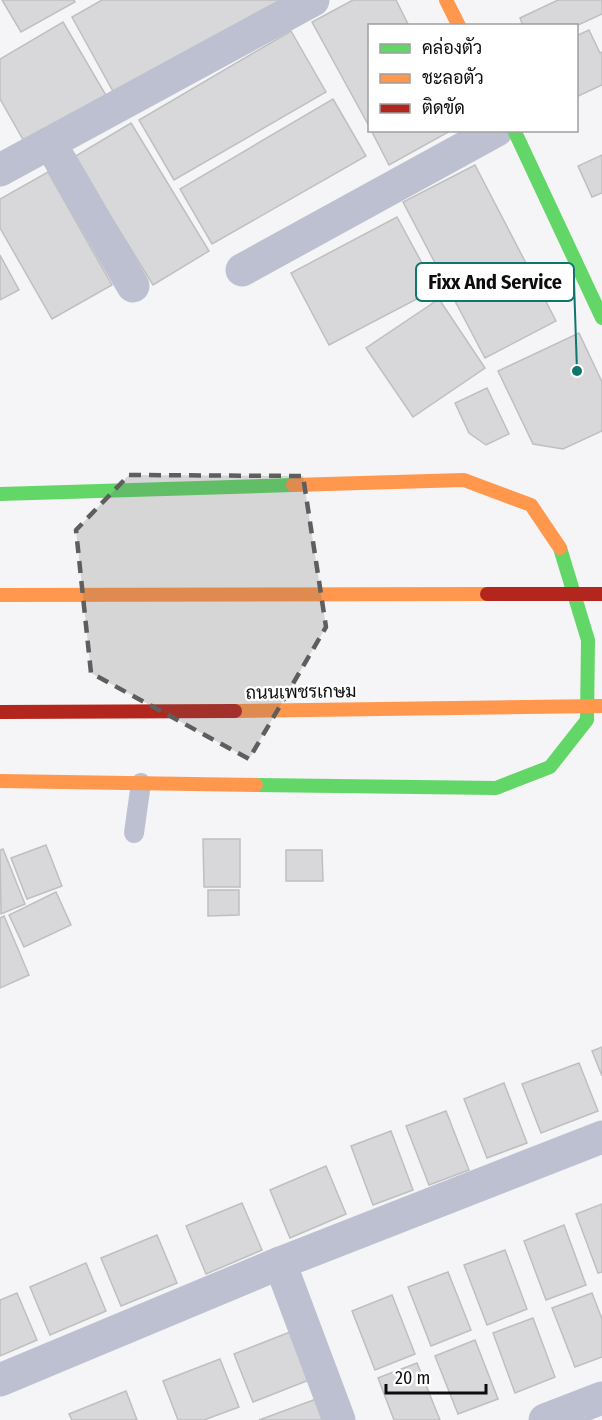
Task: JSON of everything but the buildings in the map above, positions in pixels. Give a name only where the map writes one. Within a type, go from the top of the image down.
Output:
[{"type":"main road","points":[[446,0],[458,24]]},
{"type":"main road","points":[[515,132],[602,318]]},
{"type":"main road","points":[[0,494],[464,480],[531,505],[560,546],[595,640],[587,720],[550,767],[496,788],[0,781]]},
{"type":"main road","points":[[0,595],[602,594]]},
{"type":"main road","name":"ถนนเพชรเกษม","points":[[0,712],[602,706]]},
{"type":"street","points":[[0,170],[313,0]]},
{"type":"street","points":[[242,270],[493,132]]},
{"type":"street","points":[[50,143],[133,286]]},
{"type":"street","points":[[0,1380],[280,1263],[602,1137]]},
{"type":"street","points":[[280,1263],[339,1420]]},
{"type":"street","points":[[545,1420],[602,1398]]},
{"type":"lane","points":[[134,833],[141,783]]},
{"type":"highlighted area","points":[[129,475],[303,476],[326,627],[249,759],[91,673],[76,530]]},
{"type":"traffic: fast","points":[[515,132],[602,318]]},
{"type":"traffic: fast","points":[[0,494],[293,485]]},
{"type":"traffic: fast","points":[[256,785],[496,788],[550,767],[587,720],[588,640],[560,548]]},
{"type":"traffic: slow","points":[[446,0],[458,24]]},
{"type":"traffic: slow","points":[[293,485],[464,480],[531,505],[560,548]]},
{"type":"traffic: slow","points":[[0,595],[487,594]]},
{"type":"traffic: slow","points":[[235,711],[602,706]]},
{"type":"traffic: slow","points":[[0,781],[256,785]]},
{"type":"traffic: jam","points":[[487,594],[602,594]]},
{"type":"traffic: jam","points":[[0,712],[235,711]]},
{"type":"place","name":"Fixx And Service","points":[[577,371]]}]
